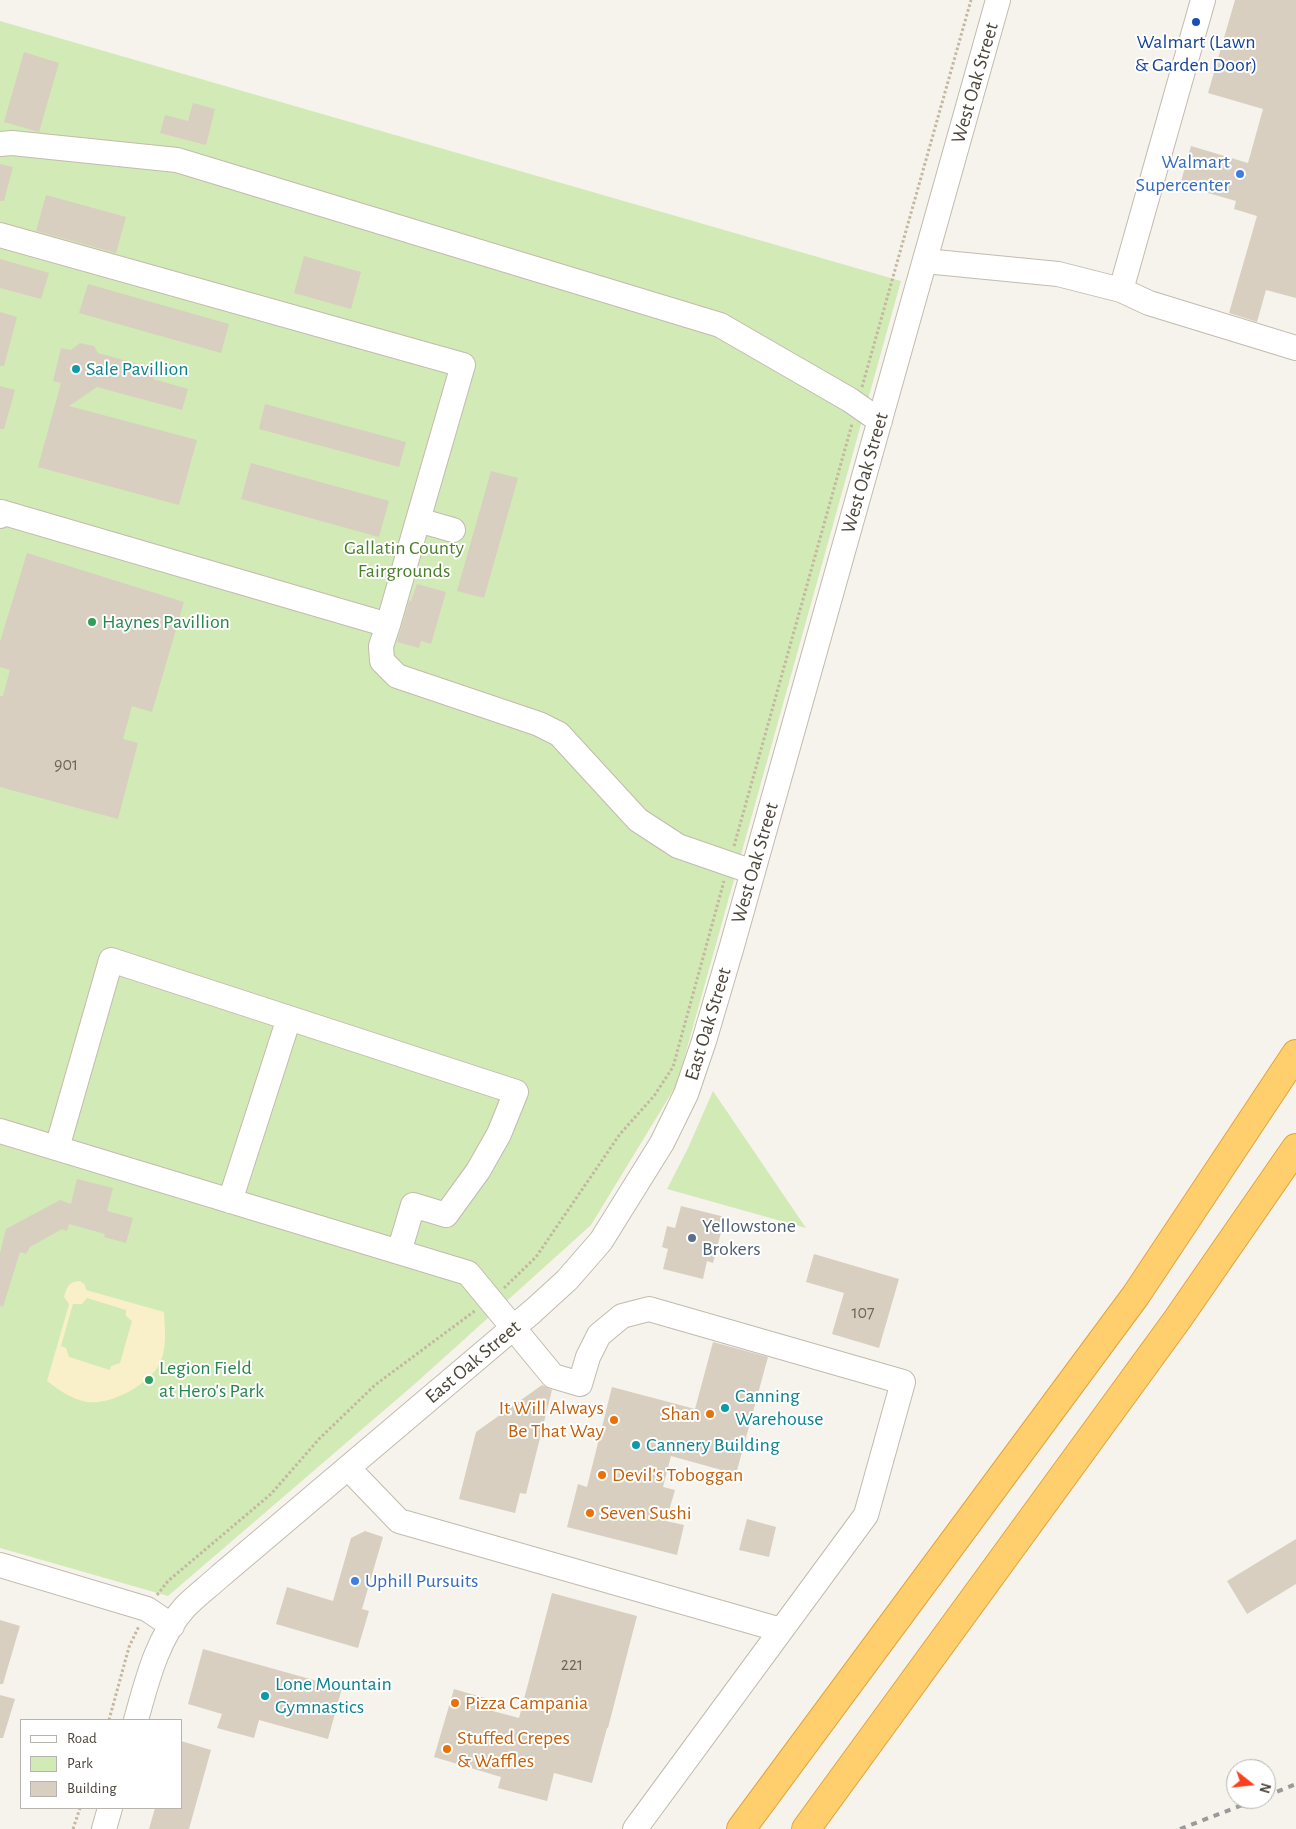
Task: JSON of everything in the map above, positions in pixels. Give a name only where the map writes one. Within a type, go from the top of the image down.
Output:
[{"type":"highway","points":[[741,1829],[1136,1295],[1296,1054]]},
{"type":"highway","points":[[806,1829],[1176,1320],[1296,1148]]},
{"type":"street","name":"West Oak Street","points":[[732,946],[998,0]]},
{"type":"street","points":[[1121,290],[1203,0]]},
{"type":"street","points":[[0,144],[12,143],[177,160],[720,325],[857,406],[880,422]]},
{"type":"street","points":[[0,234],[462,365],[381,646],[382,661],[397,676],[539,724],[559,734],[638,820],[678,846],[753,872]]},
{"type":"street","points":[[925,261],[1058,274],[1121,290],[1149,303],[1296,348]]},
{"type":"street","points":[[0,516],[1,512],[388,625]]},
{"type":"street","points":[[418,520],[453,530]]},
{"type":"street","name":"East Oak Street","points":[[136,1719],[149,1675],[160,1646],[185,1607],[512,1329],[567,1280],[600,1242],[662,1143],[686,1094],[732,946]]},
{"type":"street","points":[[57,1148],[111,960],[516,1092],[491,1149],[478,1171],[446,1215],[413,1205],[399,1252]]},
{"type":"street","points":[[230,1201],[289,1018]]},
{"type":"street","points":[[0,1131],[468,1273],[512,1329],[553,1376],[580,1384],[588,1357],[600,1335],[622,1316],[649,1309],[902,1382],[866,1515],[635,1829]]},
{"type":"street","points":[[348,1468],[399,1522],[781,1630]]},
{"type":"street","points":[[0,1564],[147,1609],[172,1626]]},
{"type":"street","points":[[104,1829],[110,1809]]},
{"type":"path","points":[[109,1719],[129,1647],[147,1609],[168,1580],[271,1494],[319,1439],[376,1385],[490,1301],[536,1257],[620,1134],[654,1096],[673,1067],[971,0]]},
{"type":"path","points":[[73,1829],[80,1809]]},
{"type":"green space","name":"Gallatin County Fairgrounds","points":[[0,21],[901,281],[677,1084],[591,1225],[417,1382],[168,1596],[0,1548]]},
{"type":"green space","points":[[713,1091],[806,1228],[667,1189],[688,1148]]},
{"type":"sand","points":[[80,1281],[85,1285],[86,1290],[164,1312],[164,1348],[157,1368],[144,1382],[135,1388],[106,1401],[81,1401],[66,1394],[47,1381],[69,1304],[64,1297],[66,1290],[73,1283]],"holes":[[[87,1298],[126,1310],[126,1316],[132,1321],[120,1363],[111,1366],[110,1370],[69,1357],[66,1348],[61,1346],[73,1304],[82,1304]]]},
{"type":"building","name":"Walmart Supercenter","points":[[1235,0],[1296,0],[1296,298],[1266,290],[1257,322],[1229,313],[1257,216],[1234,209],[1236,201],[1180,185],[1191,146],[1248,163],[1263,109],[1208,93]]},
{"type":"building","points":[[24,52],[59,63],[39,132],[4,122]]},
{"type":"building","points":[[193,103],[215,109],[206,145],[160,133],[165,115],[188,121]]},
{"type":"building","points":[[0,164],[13,167],[4,201],[0,201]]},
{"type":"building","points":[[46,195],[126,217],[116,253],[36,231]]},
{"type":"building","points":[[304,256],[361,272],[351,309],[294,293]]},
{"type":"building","points":[[0,259],[49,273],[41,299],[0,288]]},
{"type":"building","points":[[88,284],[229,324],[221,353],[79,313]]},
{"type":"building","points":[[0,312],[17,317],[4,366],[0,366]]},
{"type":"building","points":[[80,343],[94,346],[98,353],[156,369],[153,379],[188,389],[182,410],[97,387],[69,406],[197,440],[179,505],[38,467],[61,383],[53,381],[61,348],[71,350]]},
{"type":"building","points":[[0,386],[15,390],[4,429],[0,429]]},
{"type":"building","points":[[265,404],[406,442],[399,467],[259,429]]},
{"type":"building","points":[[251,463],[389,501],[379,537],[241,499]]},
{"type":"building","points":[[491,471],[518,478],[484,598],[457,591]]},
{"type":"building","points":[[27,553],[184,602],[152,712],[132,706],[123,739],[138,743],[118,819],[0,787],[0,696],[3,696],[10,670],[0,667],[0,642]]},
{"type":"building","points":[[417,584],[446,592],[431,644],[421,641],[419,648],[397,642],[409,601],[411,601]]},
{"type":"building","points":[[77,1179],[113,1188],[107,1211],[133,1218],[126,1243],[104,1237],[105,1234],[69,1224],[67,1231],[62,1229],[30,1247],[26,1254],[20,1252],[3,1307],[0,1306],[0,1253],[6,1229],[60,1200],[71,1204]]},
{"type":"building","name":"Yellowstone Brokers","points":[[681,1206],[725,1217],[713,1263],[707,1261],[703,1279],[663,1269],[668,1249],[662,1247],[667,1226],[675,1228]]},
{"type":"building","points":[[814,1254],[899,1279],[879,1348],[832,1334],[844,1293],[806,1282]]},
{"type":"building","name":"Cannery Building","points":[[713,1342],[768,1357],[736,1474],[671,1456],[663,1487],[675,1490],[666,1521],[684,1525],[677,1555],[567,1527],[578,1484],[587,1487],[612,1387],[695,1409]]},
{"type":"building","points":[[542,1385],[552,1390],[526,1494],[520,1493],[515,1513],[459,1499],[476,1432]]},
{"type":"building","points":[[747,1519],[776,1527],[769,1557],[739,1550]]},
{"type":"building","points":[[365,1531],[383,1537],[362,1609],[369,1611],[358,1648],[276,1624],[287,1587],[333,1601],[351,1538]]},
{"type":"building","points":[[1296,1539],[1296,1584],[1247,1614],[1227,1581]]},
{"type":"building","points":[[552,1593],[637,1616],[592,1783],[554,1773],[547,1801],[498,1788],[501,1777],[434,1757],[454,1689],[492,1700],[489,1710],[519,1718]]},
{"type":"building","points":[[0,1620],[20,1626],[3,1684],[0,1684]]},
{"type":"building","name":"Lone Mountain Gymnastics","points":[[203,1649],[342,1688],[328,1739],[259,1720],[254,1738],[217,1728],[222,1714],[188,1704]]},
{"type":"building","points":[[0,1695],[15,1699],[3,1738],[0,1738]]},
{"type":"building","points":[[182,1741],[211,1750],[189,1829],[149,1829],[155,1809],[182,1809]]},
{"type":"railway","points":[[1276,1792],[1296,1784]]},
{"type":"railway","points":[[1180,1829],[1232,1809]]},
{"type":"place","name":"Walmart (Lawn & Garden Door)","points":[[1196,22]]},
{"type":"place","name":"Walmart Supercenter","points":[[1240,174]]},
{"type":"place","name":"Sale Pavillion","points":[[76,369]]},
{"type":"place","name":"Haynes Pavillion","points":[[92,622]]},
{"type":"place","name":"Yellowstone Brokers","points":[[692,1238]]},
{"type":"place","name":"Legion Field at Hero's Park","points":[[149,1380]]},
{"type":"place","name":"Canning Warehouse","points":[[725,1408]]},
{"type":"place","name":"Shan","points":[[710,1414]]},
{"type":"place","name":"It Will Always Be That Way","points":[[614,1420]]},
{"type":"place","name":"Cannery Building","points":[[636,1445]]},
{"type":"place","name":"Devil's Toboggan","points":[[602,1475]]},
{"type":"place","name":"Seven Sushi","points":[[590,1513]]},
{"type":"place","name":"Uphill Pursuits","points":[[355,1581]]},
{"type":"place","name":"Lone Mountain Gymnastics","points":[[265,1696]]},
{"type":"place","name":"Pizza Campania","points":[[455,1703]]},
{"type":"place","name":"Stuffed Crepes & Waffles","points":[[447,1749]]}]
